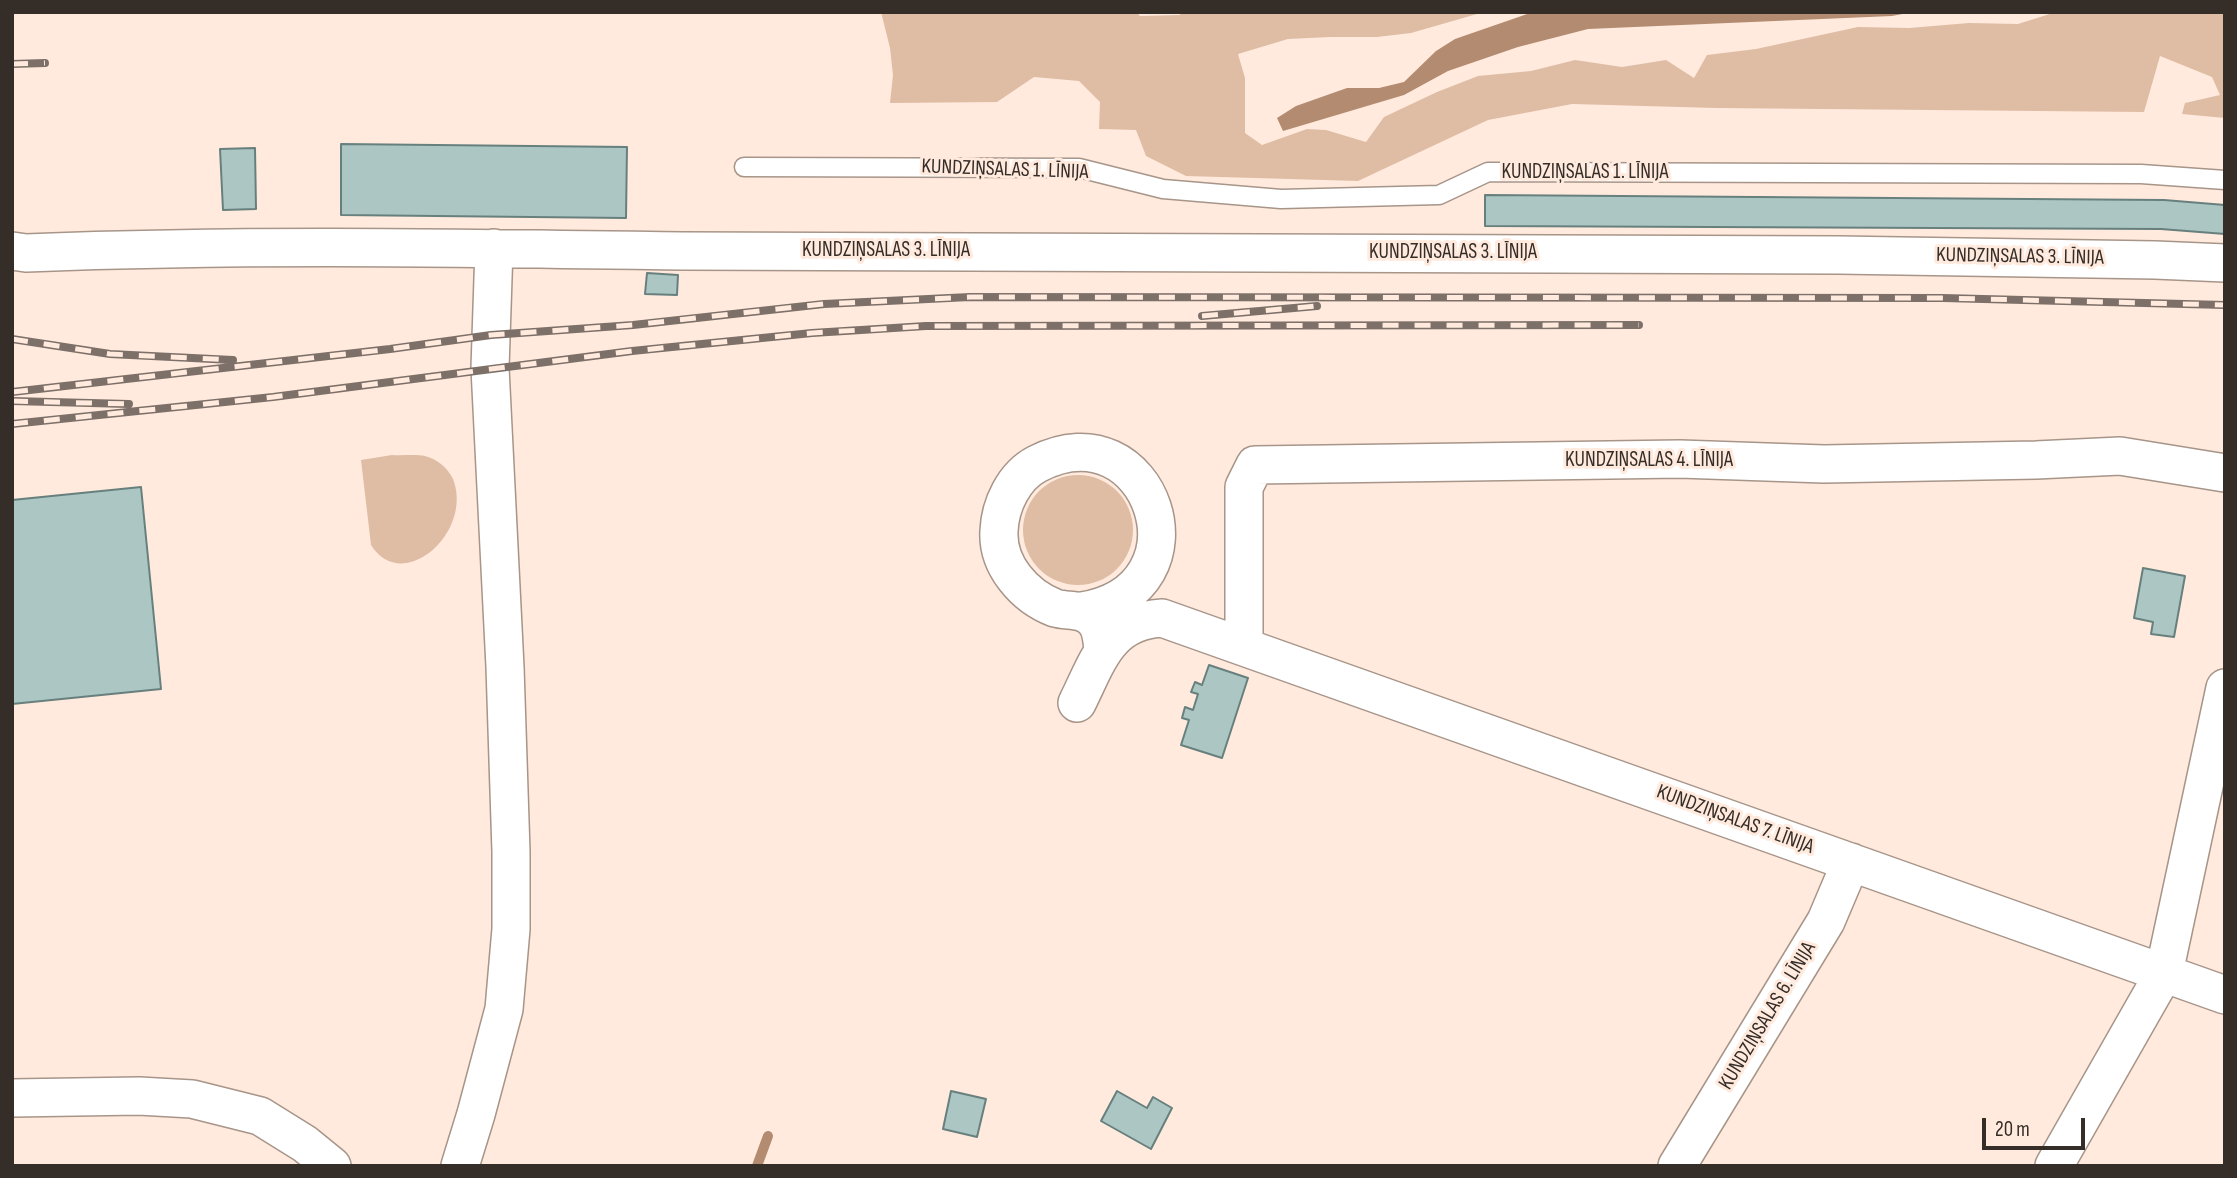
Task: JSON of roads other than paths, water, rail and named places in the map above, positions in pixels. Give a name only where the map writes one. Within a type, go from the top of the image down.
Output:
[{"type":"street","name":"KUNDZIŅSALAS 3. LĪNIJA","points":[[12,251],[26,253],[151,248],[494,248],[1838,255],[2225,263]]},
{"type":"street","points":[[460,1166],[504,1009],[510,929],[511,852],[505,667],[490,368],[494,248]]},
{"type":"street","points":[[1081,452],[1106,457],[1128,470],[1145,489],[1156,512],[1158,538],[1151,563],[1138,584],[1119,600],[1101,608],[1082,611],[1057,608],[1034,598],[1015,580],[1003,557],[998,532],[1003,507],[1014,484],[1033,466],[1056,455],[1081,452]]},
{"type":"street","name":"KUNDZIŅSALAS 4. LĪNIJA","points":[[1244,646],[1244,487],[1255,465],[1680,459],[1824,464],[2120,456],[2225,472]]},
{"type":"street","points":[[1138,584],[1141,598],[1147,608],[1162,618]]},
{"type":"street","points":[[1082,611],[1095,621],[1101,634],[1103,651]]},
{"type":"street","points":[[1077,703],[1103,651],[1123,628],[1146,619],[1162,618]]},
{"type":"street","name":"KUNDZIŅSALAS 7. LĪNIJA","points":[[1162,618],[2225,995]]},
{"type":"street","points":[[2054,1166],[2164,973],[2225,688]]},
{"type":"street","name":"KUNDZIŅSALAS 6. LĪNIJA","points":[[1676,1166],[1825,921],[1851,862]]},
{"type":"street","points":[[12,1098],[139,1096],[192,1099],[260,1116],[296,1138],[332,1166]]},
{"type":"lane","name":"KUNDZIŅSALAS 1. LĪNIJA","points":[[744,167],[1079,168],[1163,189],[1281,199],[1439,195],[1488,172],[2141,174],[2225,180]]},
{"type":"waterway","points":[[757,1166],[768,1136]]},
{"type":"railway","points":[[12,64],[45,63]]},
{"type":"railway","points":[[12,392],[491,335],[633,325],[824,304],[970,297],[1943,298],[2225,305]]},
{"type":"railway","points":[[1202,316],[1317,306]]},
{"type":"railway","points":[[12,424],[273,397],[632,351],[812,333],[926,326],[1639,325]]},
{"type":"railway","points":[[12,339],[110,354],[233,360]]},
{"type":"railway","points":[[12,401],[129,404]]}]
